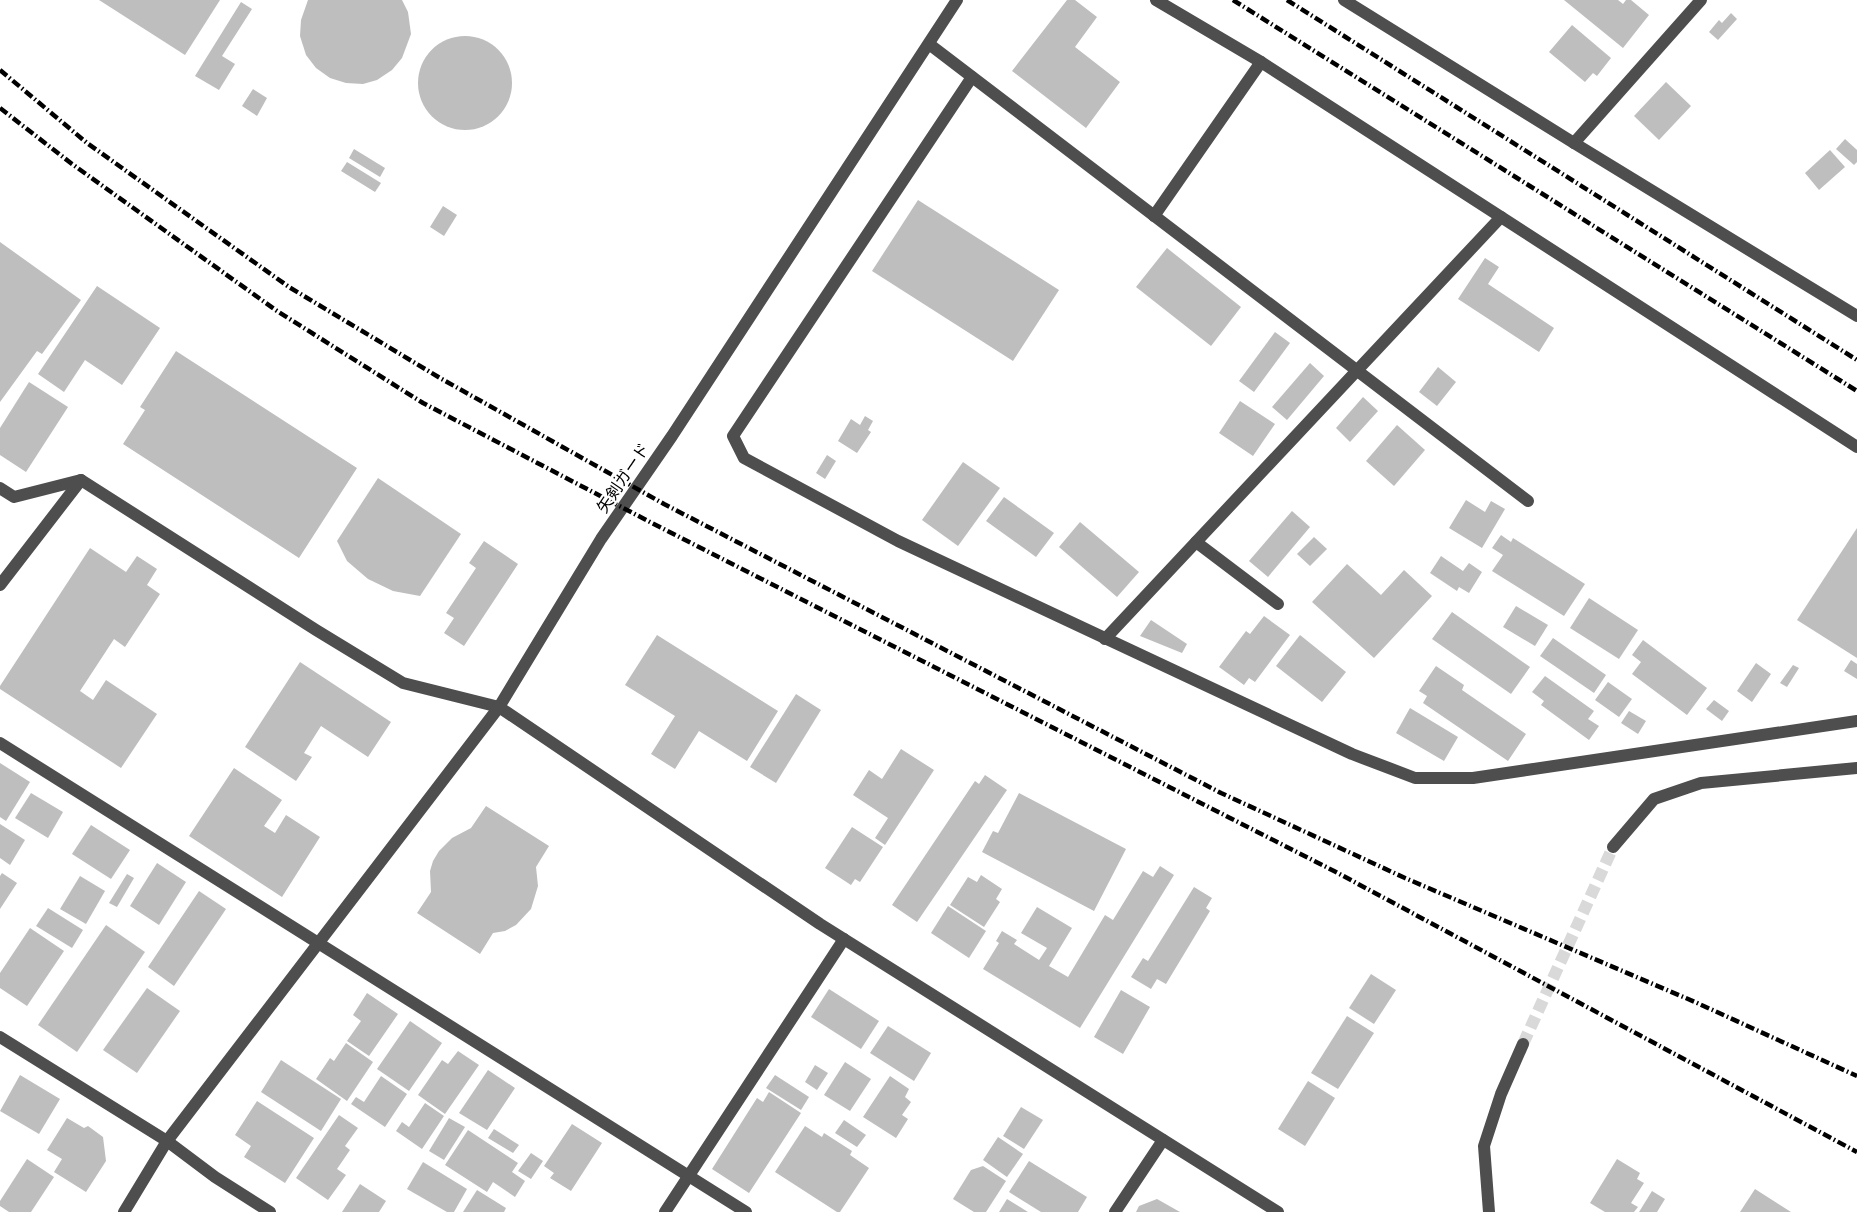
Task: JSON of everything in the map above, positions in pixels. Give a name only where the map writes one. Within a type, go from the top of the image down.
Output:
[{"type":"street","name":"矢剣ガード","points":[[124,1212],[167,1141],[499,707],[602,539],[672,436],[957,0]]},
{"type":"street","points":[[1156,0],[1261,62],[1857,447]]},
{"type":"street","points":[[1344,0],[1857,315]]},
{"type":"street","points":[[1574,143],[1701,0]]},
{"type":"street","points":[[928,44],[1528,501]]},
{"type":"street","points":[[1154,216],[1261,62]]},
{"type":"street","points":[[972,77],[733,436],[744,458],[898,541],[1352,754],[1415,778],[1473,778],[1857,721]]},
{"type":"street","points":[[1105,639],[1502,217]]},
{"type":"street","points":[[0,488],[14,496],[81,480],[315,630],[403,683],[499,707],[844,939],[1278,1212]]},
{"type":"street","points":[[0,585],[81,480]]},
{"type":"street","points":[[1196,542],[1278,604]]},
{"type":"street","points":[[0,743],[746,1212]]},
{"type":"street","points":[[1613,847],[1654,799],[1701,783],[1857,768]]},
{"type":"street","points":[[665,1212],[844,939]]},
{"type":"street","points":[[0,1037],[167,1141],[215,1177],[270,1212]]},
{"type":"street","points":[[1489,1212],[1484,1146],[1501,1094],[1523,1044]]},
{"type":"street","points":[[1114,1212],[1163,1140]]},
{"type":"building","points":[[99,0],[220,0],[185,55]]},
{"type":"building","points":[[308,0],[402,0],[408,12],[411,34],[402,58],[392,70],[377,80],[363,84],[346,83],[330,78],[316,68],[306,55],[300,36],[301,20]]},
{"type":"building","points":[[1067,0],[1075,0],[1097,17],[1075,47],[1120,82],[1086,128],[1012,71]]},
{"type":"building","points":[[1564,0],[1618,0],[1623,4],[1626,0],[1631,0],[1649,15],[1623,48]]},
{"type":"building","points":[[241,2],[252,9],[222,56],[235,64],[219,90],[195,76]]},
{"type":"building","points":[[1731,13],[1737,19],[1718,40],[1709,32],[1719,20],[1722,23]]},
{"type":"building","points":[[1572,25],[1611,58],[1597,76],[1593,73],[1585,82],[1549,52]]},
{"type":"building","points":[[465,36],[483,40],[498,50],[508,65],[512,83],[508,101],[498,116],[483,126],[465,130],[447,126],[432,116],[422,101],[418,83],[422,65],[432,50],[447,40]]},
{"type":"building","points":[[1666,82],[1691,106],[1659,140],[1634,116]]},
{"type":"building","points":[[253,89],[267,98],[257,116],[242,106]]},
{"type":"building","points":[[1845,139],[1857,150],[1857,162],[1854,165],[1836,149]]},
{"type":"building","points":[[354,149],[385,168],[380,177],[349,158]]},
{"type":"building","points":[[1830,150],[1845,167],[1819,190],[1805,173]]},
{"type":"building","points":[[347,162],[381,183],[375,192],[341,171]]},
{"type":"building","points":[[918,200],[1059,290],[1013,361],[872,271]]},
{"type":"building","points":[[443,206],[457,215],[444,236],[430,227]]},
{"type":"building","points":[[0,242],[81,300],[42,354],[37,351],[0,402]]},
{"type":"building","points":[[1167,248],[1241,307],[1211,346],[1136,287]]},
{"type":"building","points":[[1485,258],[1499,267],[1488,284],[1554,328],[1539,352],[1458,299]]},
{"type":"building","points":[[97,286],[160,328],[122,385],[85,360],[64,392],[38,374]]},
{"type":"building","points":[[1275,332],[1290,343],[1254,392],[1239,381]]},
{"type":"building","points":[[176,351],[357,468],[299,558],[123,444],[145,410],[140,407]]},
{"type":"building","points":[[1310,363],[1324,376],[1287,420],[1272,407]]},
{"type":"building","points":[[1438,367],[1456,382],[1437,406],[1419,392]]},
{"type":"building","points":[[29,382],[68,407],[26,472],[0,455],[0,428]]},
{"type":"building","points":[[1363,397],[1378,411],[1350,442],[1336,428]]},
{"type":"building","points":[[1240,401],[1275,424],[1253,456],[1219,433]]},
{"type":"building","points":[[865,416],[873,421],[868,430],[871,432],[857,453],[838,441],[851,419],[860,425]]},
{"type":"building","points":[[1397,425],[1425,450],[1394,486],[1366,461]]},
{"type":"building","points":[[827,455],[836,461],[825,479],[816,473]]},
{"type":"building","points":[[963,462],[1000,488],[958,546],[922,520]]},
{"type":"building","points":[[378,478],[461,534],[420,596],[393,591],[368,579],[347,561],[337,541]]},
{"type":"building","points":[[1004,497],[1054,533],[1036,557],[986,521]]},
{"type":"building","points":[[1466,500],[1485,512],[1491,501],[1505,509],[1482,548],[1449,528]]},
{"type":"building","points":[[1292,511],[1310,527],[1268,577],[1249,561]]},
{"type":"building","points":[[1080,522],[1139,572],[1117,597],[1059,547]]},
{"type":"building","points":[[1857,528],[1857,658],[1797,620]]},
{"type":"building","points":[[1501,535],[1511,542],[1513,538],[1585,584],[1564,616],[1492,571],[1503,555],[1492,548]]},
{"type":"building","points":[[1314,537],[1327,549],[1310,566],[1297,554]]},
{"type":"building","points":[[484,541],[518,564],[464,646],[444,633],[454,618],[446,613],[476,568],[469,563]]},
{"type":"building","points":[[90,548],[126,572],[137,556],[157,569],[147,585],[160,594],[125,647],[114,639],[80,691],[93,700],[106,680],[157,714],[121,768],[0,689]]},
{"type":"building","points":[[1441,556],[1463,571],[1469,563],[1482,572],[1469,593],[1459,587],[1457,591],[1430,573]]},
{"type":"building","points":[[1347,564],[1381,595],[1404,570],[1432,596],[1374,658],[1312,602]]},
{"type":"building","points":[[1589,598],[1638,630],[1619,659],[1570,628]]},
{"type":"building","points":[[1516,606],[1548,625],[1535,646],[1503,627]]},
{"type":"building","points":[[1452,612],[1530,667],[1511,694],[1432,639]]},
{"type":"building","points":[[1264,616],[1290,635],[1255,682],[1249,678],[1244,685],[1219,667],[1246,631],[1250,634]]},
{"type":"building","points":[[1151,620],[1187,644],[1182,653],[1140,636]]},
{"type":"building","points":[[657,635],[778,711],[747,761],[699,731],[675,769],[651,754],[675,716],[625,685]]},
{"type":"building","points":[[1300,635],[1346,672],[1322,702],[1276,666]]},
{"type":"building","points":[[1553,638],[1606,675],[1594,693],[1540,656]]},
{"type":"building","points":[[1643,640],[1707,688],[1687,715],[1632,674],[1641,662],[1632,655]]},
{"type":"building","points":[[1851,660],[1857,664],[1857,679],[1844,671]]},
{"type":"building","points":[[300,662],[391,722],[368,757],[321,726],[304,753],[312,757],[296,781],[245,747]]},
{"type":"building","points":[[1756,663],[1771,674],[1752,702],[1737,691]]},
{"type":"building","points":[[1793,665],[1799,668],[1787,687],[1780,683]]},
{"type":"building","points":[[1436,666],[1464,685],[1462,690],[1526,734],[1508,761],[1423,703],[1427,696],[1419,691]]},
{"type":"building","points":[[1545,676],[1594,711],[1588,719],[1599,726],[1589,740],[1541,705],[1544,701],[1532,692]]},
{"type":"building","points":[[1608,682],[1632,699],[1619,717],[1595,700]]},
{"type":"building","points":[[796,694],[821,710],[776,783],[750,767]]},
{"type":"building","points":[[1714,700],[1729,711],[1722,721],[1706,709]]},
{"type":"building","points":[[1410,708],[1458,737],[1444,761],[1396,733]]},
{"type":"building","points":[[1629,711],[1646,721],[1638,734],[1621,723]]},
{"type":"building","points":[[901,749],[934,770],[885,845],[875,838],[888,818],[853,795],[869,770],[882,779]]},
{"type":"building","points":[[0,763],[30,782],[6,821],[0,817]]},
{"type":"building","points":[[234,768],[282,800],[264,826],[275,833],[286,815],[320,837],[282,897],[189,836]]},
{"type":"building","points":[[985,775],[1007,790],[917,922],[892,905],[975,781],[979,784]]},
{"type":"building","points":[[31,793],[63,812],[48,838],[15,818]]},
{"type":"building","points":[[1019,793],[1126,849],[1094,911],[982,852],[993,831],[998,833]]},
{"type":"building","points":[[486,806],[549,846],[536,867],[538,886],[531,909],[516,925],[505,931],[493,933],[480,954],[417,913],[431,892],[430,871],[439,851],[452,838],[471,828]]},
{"type":"building","points":[[0,824],[25,840],[10,865],[0,858]]},
{"type":"building","points":[[91,825],[130,850],[111,879],[72,854]]},
{"type":"building","points":[[852,827],[883,847],[860,882],[855,879],[851,885],[825,868]]},
{"type":"building","points":[[157,863],[186,882],[159,925],[130,906]]},
{"type":"building","points":[[1160,866],[1174,875],[1080,1028],[983,969],[999,943],[996,941],[1002,931],[1017,940],[1014,944],[1039,960],[1047,948],[1021,933],[1037,907],[1072,928],[1049,966],[1068,977],[1105,915],[1113,920],[1143,871],[1153,877]]},
{"type":"building","points":[[2,873],[17,883],[0,909],[0,876]]},
{"type":"building","points":[[127,874],[134,878],[117,907],[109,903]]},
{"type":"building","points":[[981,875],[1002,889],[996,899],[1000,902],[984,927],[950,905],[968,877],[977,882]]},
{"type":"building","points":[[80,876],[105,891],[86,924],[60,909]]},
{"type":"building","points":[[1194,887],[1212,898],[1206,908],[1210,911],[1166,984],[1157,979],[1151,989],[1131,977],[1143,958],[1148,961]]},
{"type":"building","points":[[199,891],[226,909],[174,986],[148,967]]},
{"type":"building","points":[[948,906],[986,931],[969,958],[931,933]]},
{"type":"building","points":[[48,908],[83,930],[72,948],[36,926]]},
{"type":"building","points":[[106,925],[145,952],[77,1052],[38,1025]]},
{"type":"building","points":[[30,928],[64,951],[27,1006],[0,988],[0,973]]},
{"type":"building","points":[[1371,974],[1396,990],[1374,1024],[1349,1008]]},
{"type":"building","points":[[147,988],[180,1011],[137,1073],[103,1050]]},
{"type":"building","points":[[829,989],[879,1021],[861,1049],[811,1017]]},
{"type":"building","points":[[1121,990],[1150,1007],[1123,1054],[1094,1037]]},
{"type":"building","points":[[367,993],[398,1014],[369,1056],[347,1041],[361,1021],[353,1015]]},
{"type":"building","points":[[1347,1016],[1374,1033],[1338,1089],[1311,1073]]},
{"type":"building","points":[[410,1021],[442,1043],[409,1091],[377,1069]]},
{"type":"building","points":[[888,1026],[931,1053],[914,1081],[870,1053]]},
{"type":"building","points":[[346,1043],[373,1062],[347,1101],[316,1079],[330,1058],[334,1061]]},
{"type":"building","points":[[458,1051],[479,1065],[445,1114],[418,1095],[442,1060],[448,1064]]},
{"type":"building","points":[[281,1060],[341,1099],[321,1131],[261,1092]]},
{"type":"building","points":[[845,1062],[871,1079],[850,1111],[824,1095]]},
{"type":"building","points":[[815,1065],[828,1073],[817,1090],[805,1082]]},
{"type":"building","points":[[488,1070],[515,1088],[487,1130],[459,1113]]},
{"type":"building","points":[[20,1075],[60,1099],[39,1134],[0,1111]]},
{"type":"building","points":[[775,1075],[809,1097],[801,1110],[766,1088]]},
{"type":"building","points":[[381,1076],[407,1094],[385,1127],[351,1104],[356,1097],[364,1102]]},
{"type":"building","points":[[890,1076],[909,1089],[905,1097],[911,1102],[902,1115],[908,1119],[896,1138],[863,1117]]},
{"type":"building","points":[[1308,1081],[1335,1098],[1305,1146],[1278,1129]]},
{"type":"building","points":[[769,1092],[801,1113],[749,1193],[712,1169],[757,1098],[763,1102]]},
{"type":"building","points":[[257,1101],[314,1138],[285,1183],[244,1157],[251,1146],[235,1135]]},
{"type":"building","points":[[425,1103],[444,1116],[422,1149],[396,1131],[402,1122],[409,1127]]},
{"type":"building","points":[[1021,1107],[1043,1120],[1024,1149],[1003,1136]]},
{"type":"building","points":[[339,1115],[358,1128],[345,1146],[350,1150],[337,1169],[346,1175],[328,1200],[296,1178]]},
{"type":"building","points":[[67,1118],[84,1128],[88,1126],[103,1137],[106,1161],[86,1192],[54,1172],[62,1159],[47,1150]]},
{"type":"building","points":[[449,1118],[465,1127],[444,1160],[429,1151]]},
{"type":"building","points":[[844,1120],[866,1135],[857,1147],[835,1133]]},
{"type":"building","points":[[572,1124],[602,1143],[571,1191],[550,1178],[554,1173],[544,1166]]},
{"type":"building","points":[[805,1126],[822,1137],[824,1133],[852,1151],[850,1155],[869,1168],[840,1212],[775,1172]]},
{"type":"building","points":[[494,1129],[519,1145],[513,1153],[488,1138]]},
{"type":"building","points":[[468,1130],[518,1163],[512,1172],[525,1181],[515,1197],[493,1182],[487,1192],[445,1165]]},
{"type":"building","points":[[998,1137],[1023,1154],[1007,1177],[983,1160]]},
{"type":"building","points":[[531,1153],[543,1161],[531,1179],[518,1171]]},
{"type":"building","points":[[27,1159],[54,1177],[31,1212],[9,1212],[0,1206],[0,1201]]},
{"type":"building","points":[[1617,1159],[1640,1173],[1637,1179],[1644,1183],[1631,1203],[1638,1207],[1634,1212],[1605,1212],[1590,1203]]},
{"type":"building","points":[[1029,1161],[1087,1197],[1078,1212],[1041,1212],[1009,1192]]},
{"type":"building","points":[[423,1162],[467,1189],[454,1212],[447,1212],[407,1189]]},
{"type":"building","points":[[983,1166],[1006,1181],[986,1212],[974,1212],[953,1199],[971,1170]]},
{"type":"building","points":[[360,1184],[386,1201],[379,1212],[342,1212]]},
{"type":"building","points":[[1755,1189],[1791,1212],[1740,1212]]},
{"type":"building","points":[[477,1190],[506,1208],[504,1212],[463,1212]]},
{"type":"building","points":[[1652,1191],[1665,1199],[1657,1212],[1639,1212]]},
{"type":"building","points":[[1007,1199],[1028,1212],[999,1212]]},
{"type":"building","points":[[1157,1199],[1180,1212],[1136,1212],[1139,1206]]},
{"type":"tunnel","points":[[1523,1044],[1613,847]]},
{"type":"railway","points":[[1233,0],[1857,391]]},
{"type":"railway","points":[[1287,0],[1857,360]]},
{"type":"railway","points":[[0,70],[87,143],[289,287],[440,378],[664,504],[1221,793],[1405,878],[1695,1002],[1857,1076]]},
{"type":"railway","points":[[0,108],[72,164],[277,311],[423,403],[650,522],[1334,871],[1857,1152]]}]
